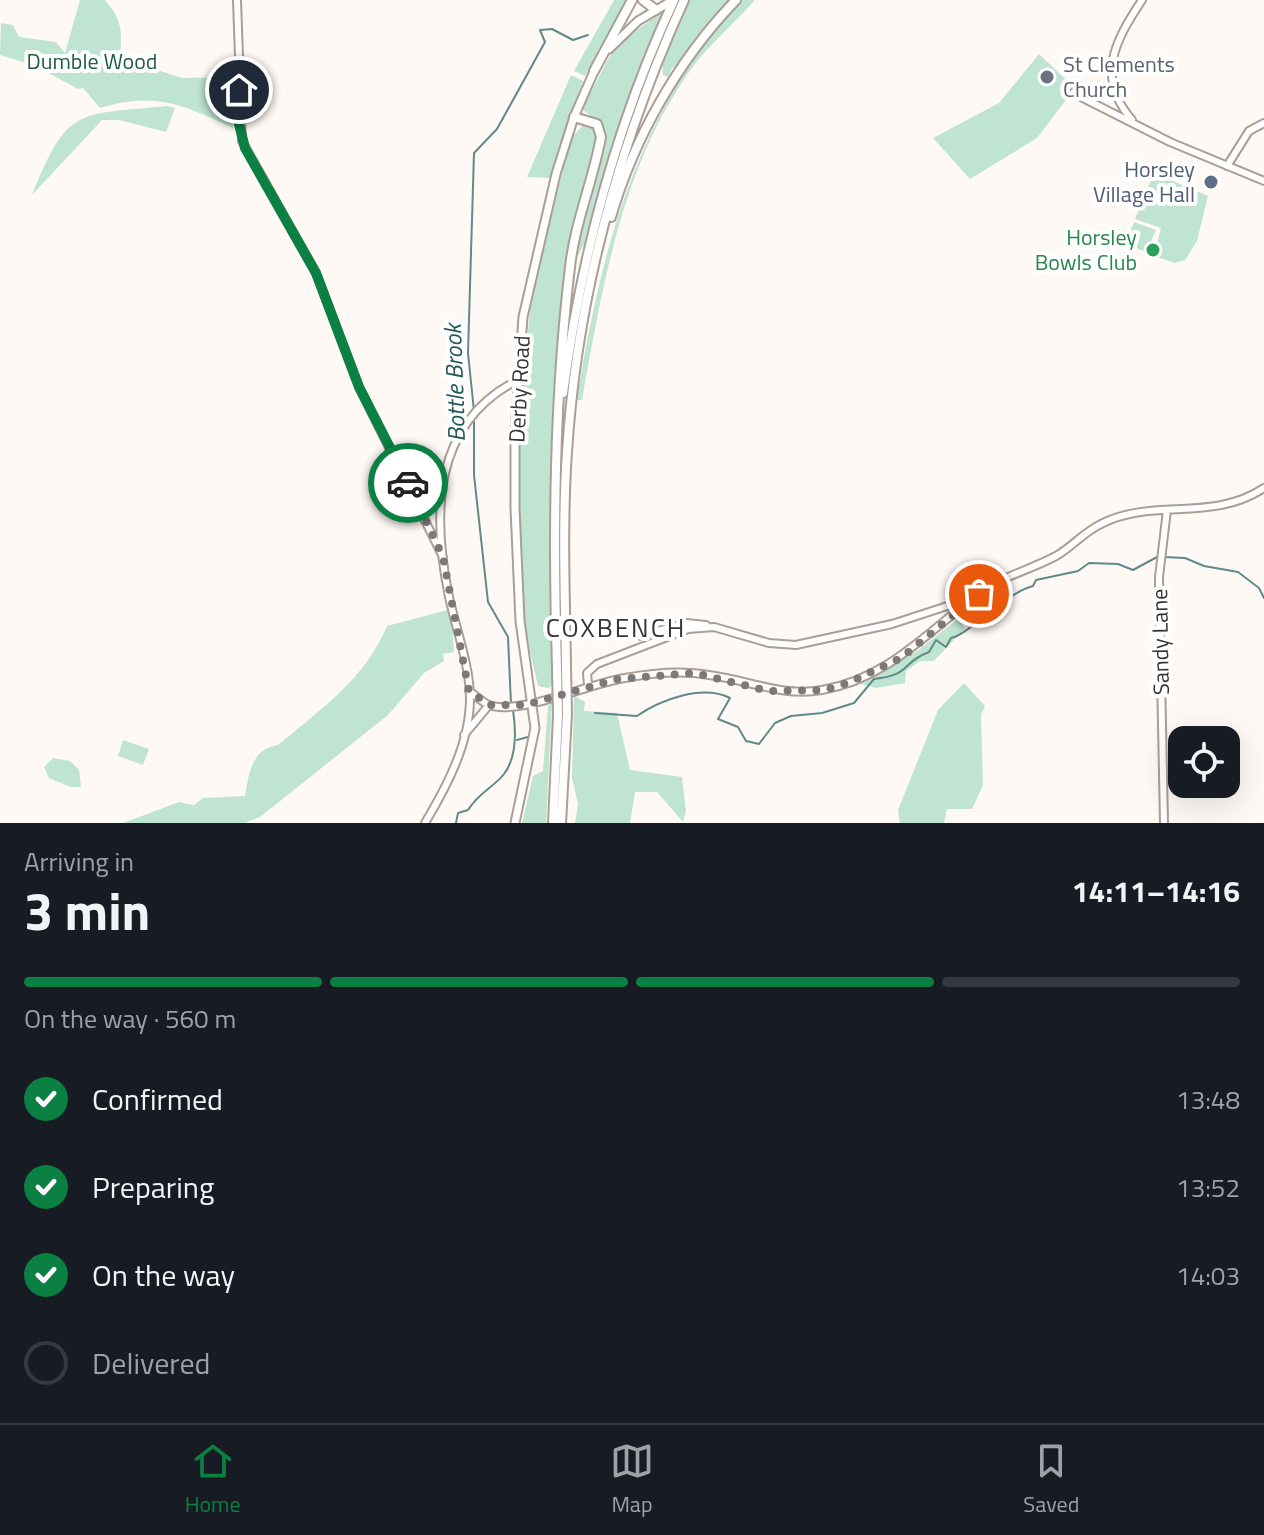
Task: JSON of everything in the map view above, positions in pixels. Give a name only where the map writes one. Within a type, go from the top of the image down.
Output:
[{"type":"highway","points":[[594,71],[599,56],[632,0]]},
{"type":"highway","points":[[643,0],[656,10]]},
{"type":"highway","points":[[562,667],[565,482],[576,358],[615,182],[674,0]]},
{"type":"highway","points":[[558,422],[592,231],[624,124],[667,25],[684,0]]},
{"type":"highway","points":[[576,358],[611,216],[631,162],[674,80],[736,0]]},
{"type":"highway","points":[[561,823],[562,667],[555,545],[559,380],[570,266],[579,212],[601,137],[597,124],[574,117]]},
{"type":"highway","points":[[553,823],[563,715]]},
{"type":"main road","name":"Derby Road","points":[[515,823],[534,740],[533,704],[522,636],[517,571],[515,482],[518,380],[526,298],[574,117],[594,71],[614,41],[674,0]]},
{"type":"street","points":[[237,0],[242,141],[316,273],[359,387],[443,557]]},
{"type":"street","points":[[1135,123],[1121,103],[1111,60],[1117,40],[1142,0]]},
{"type":"street","points":[[1073,93],[1264,181]]},
{"type":"street","points":[[1227,166],[1249,131],[1264,123]]},
{"type":"street","points":[[425,823],[453,771],[464,735],[469,691],[443,557],[441,492],[449,452],[477,411],[501,389],[518,380]]},
{"type":"street","points":[[641,636],[686,623],[777,645],[796,645],[892,624],[975,597],[1057,555],[1101,524],[1126,515],[1219,508],[1264,488]]},
{"type":"street","name":"Sandy Lane","points":[[1164,823],[1159,577],[1167,510]]},
{"type":"street","points":[[469,691],[489,705],[533,704],[588,685],[645,675],[695,673],[768,691],[834,688],[901,658],[975,597]]},
{"type":"street","points":[[588,685],[587,673],[597,664],[688,629],[707,626]]},
{"type":"street","points":[[464,735],[468,734],[479,713],[489,705]]},
{"type":"green space","name":"Dumble Wood","points":[[80,0],[105,0],[111,7],[120,27],[120,58],[182,78],[232,77],[233,128],[169,103],[137,101],[100,108],[83,88],[78,89],[36,66],[0,55],[1,23],[13,25],[19,37],[56,42],[65,53]]},
{"type":"green space","points":[[614,0],[627,0],[585,76],[574,71]]},
{"type":"green space","points":[[690,0],[733,0],[679,66],[672,68],[668,77],[663,75],[662,62]]},
{"type":"green space","points":[[740,0],[755,0],[689,72],[647,148],[618,230],[582,400],[577,400],[598,291],[628,187],[674,89],[704,44]]},
{"type":"green space","points":[[662,12],[628,97],[586,240],[578,256],[580,223],[602,157],[604,141],[602,125],[582,109],[615,46]]},
{"type":"green space","points":[[1039,54],[1075,88],[1037,138],[970,179],[933,138],[999,103]]},
{"type":"green space","points":[[571,75],[583,81],[552,178],[527,177]]},
{"type":"green space","points":[[175,108],[166,132],[119,120],[102,120],[32,195],[56,145],[79,120],[113,111]]},
{"type":"green space","points":[[584,124],[592,126],[598,137],[571,235],[556,351],[551,504],[553,685],[548,688],[538,686],[526,634],[519,527],[519,438],[532,285],[572,137]]},
{"type":"green space","points":[[1154,173],[1208,196],[1197,241],[1185,260],[1175,263],[1154,256],[1161,228],[1135,219]]},
{"type":"green space","points":[[1134,222],[1156,230],[1146,252],[1125,244]]},
{"type":"green space","points":[[451,609],[454,652],[443,654],[444,661],[424,673],[388,715],[260,817],[245,823],[123,823],[179,802],[194,805],[203,798],[245,796],[250,771],[257,757],[269,747],[278,745],[340,692],[367,662],[387,626]]},
{"type":"green space","points":[[958,619],[965,628],[934,661],[920,661],[906,671],[905,683],[876,688],[858,683],[917,651]]},
{"type":"green space","points":[[964,683],[985,706],[981,715],[983,785],[972,809],[947,809],[944,823],[900,823],[898,810],[938,710]]},
{"type":"green space","points":[[574,696],[585,702],[584,711],[617,713],[630,770],[682,777],[686,811],[683,822],[657,792],[635,792],[630,823],[575,823],[578,804],[572,778]]},
{"type":"green space","points":[[552,703],[546,823],[522,823],[533,776],[543,771],[548,706]]},
{"type":"green space","points":[[123,740],[149,749],[143,765],[118,756]]},
{"type":"green space","points":[[53,758],[70,761],[79,770],[81,787],[71,787],[49,778],[44,767]]},
{"type":"waterway","name":"Bottle Brook","points":[[474,411],[468,353],[474,153],[497,129],[545,42],[540,30],[552,29],[573,40],[588,35]]},
{"type":"waterway","name":"Bottle Brook","points":[[474,417],[474,475],[488,602],[508,637],[511,704]]},
{"type":"waterway","points":[[595,713],[637,716],[657,704],[682,696],[719,694],[730,698],[718,719],[738,727],[746,741],[759,744],[775,723],[791,716],[822,713],[854,703],[874,679],[900,672],[929,652],[936,640],[946,647],[951,638],[1022,590],[1033,586],[1036,580],[1078,571],[1089,563],[1118,564],[1133,570],[1157,557]]},
{"type":"waterway","points":[[1164,557],[1185,558],[1204,566],[1238,572],[1259,588],[1264,598]]},
{"type":"waterway","name":"Bottle Brook","points":[[456,823],[458,813],[468,810],[508,767],[514,743],[513,710]]},
{"type":"waterway","points":[[517,740],[528,737]]},
{"type":"way so far","points":[[408,483],[443,557],[469,691],[490,705],[533,704],[588,685],[671,673],[718,676],[768,691],[825,690],[842,686],[901,658],[979,594]]},
{"type":"place","name":"St Clements Church","points":[[1047,77]]},
{"type":"place","name":"Horsley Village Hall","points":[[1211,182]]},
{"type":"place","name":"Horsley Bowls Club","points":[[1153,250]]},
{"type":"district","name":"COXBENCH","points":[[616,628]]},
{"type":"route","points":[[239,90],[240,135],[245,148],[316,273],[332,308],[359,387],[408,483]]}]
